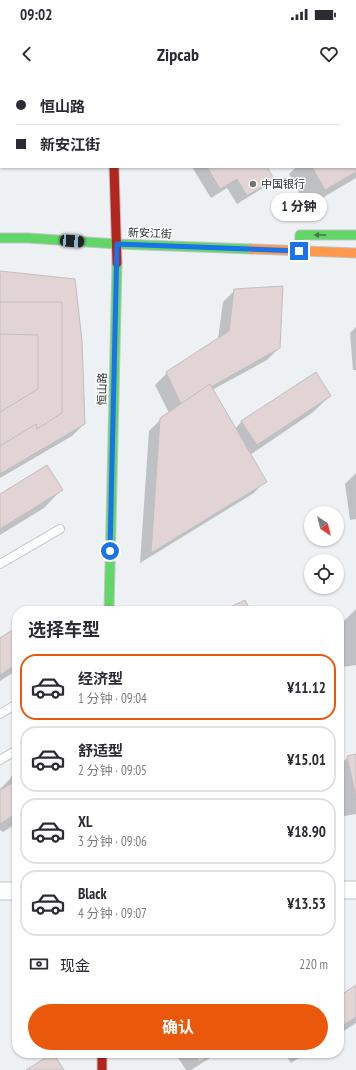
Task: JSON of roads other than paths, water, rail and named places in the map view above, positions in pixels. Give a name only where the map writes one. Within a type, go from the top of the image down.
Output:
[{"type":"street","name":"恒山路","points":[[109,606],[117,244],[114,168]]},
{"type":"street","points":[[299,251],[300,234],[356,236]]},
{"type":"street","name":"新安江街","points":[[0,238],[28,238],[117,244],[356,252]]},
{"type":"street","points":[[344,890],[356,890]]},
{"type":"street","points":[[0,891],[12,891]]},
{"type":"street","points":[[102,1058],[102,1070]]},
{"type":"lane","points":[[0,564],[60,529]]},
{"type":"lane","points":[[0,714],[12,707]]},
{"type":"lane","points":[[0,760],[12,753]]},
{"type":"place","name":"中国银行","points":[[253,184]]}]
